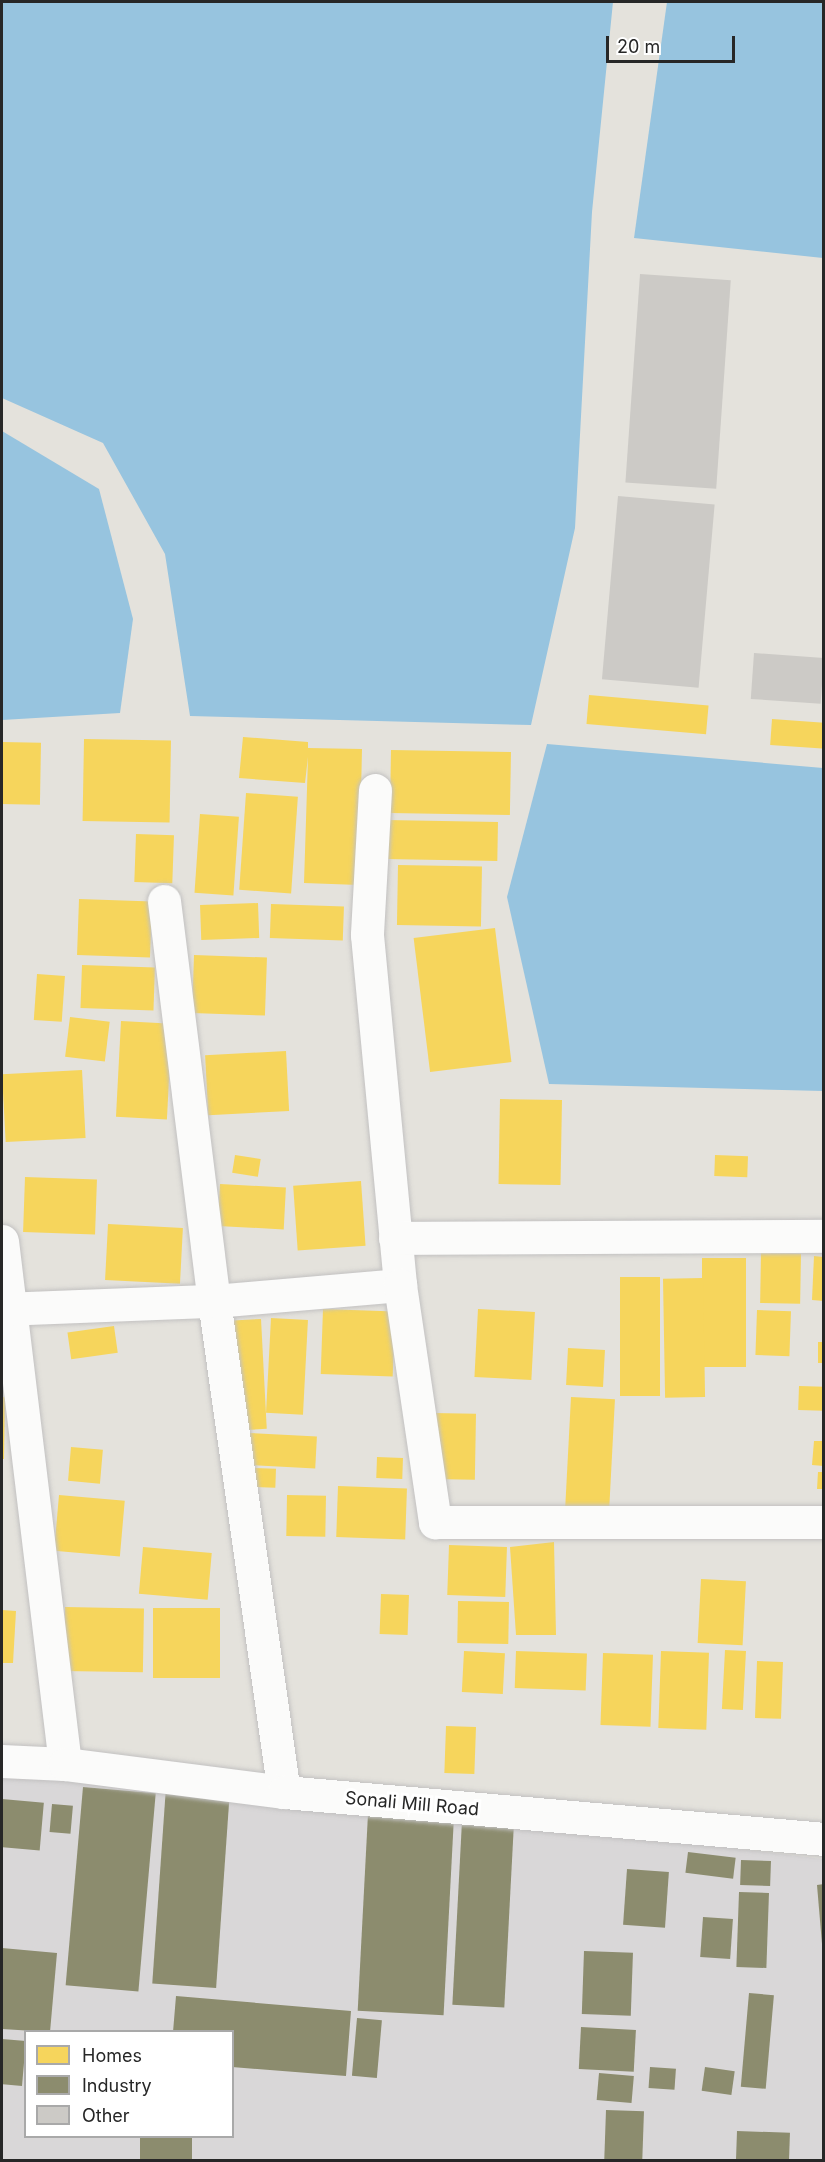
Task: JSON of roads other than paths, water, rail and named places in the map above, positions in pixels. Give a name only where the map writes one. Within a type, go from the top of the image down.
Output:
[{"type":"street","points":[[375,790],[367,935],[400,1285],[435,1522],[824,1522]]},
{"type":"street","points":[[164,901],[214,1301],[284,1792]]},
{"type":"street","points":[[395,1238],[824,1236]]},
{"type":"street","points":[[2,1241],[6,1308],[65,1764]]},
{"type":"street","points":[[6,1308],[214,1301],[400,1285]]},
{"type":"street","name":"Sonali Mill Road","points":[[2,1761],[65,1764],[284,1792],[824,1839]]},
{"type":"water","points":[[2,2],[613,2],[592,212],[575,528],[531,725],[190,716],[165,554],[103,443],[2,398]]},
{"type":"water","points":[[667,2],[823,2],[823,258],[634,238]]},
{"type":"water","points":[[2,431],[99,489],[133,619],[120,713],[2,720]]},
{"type":"water","points":[[547,744],[823,768],[823,1091],[549,1084],[507,897]]}]
